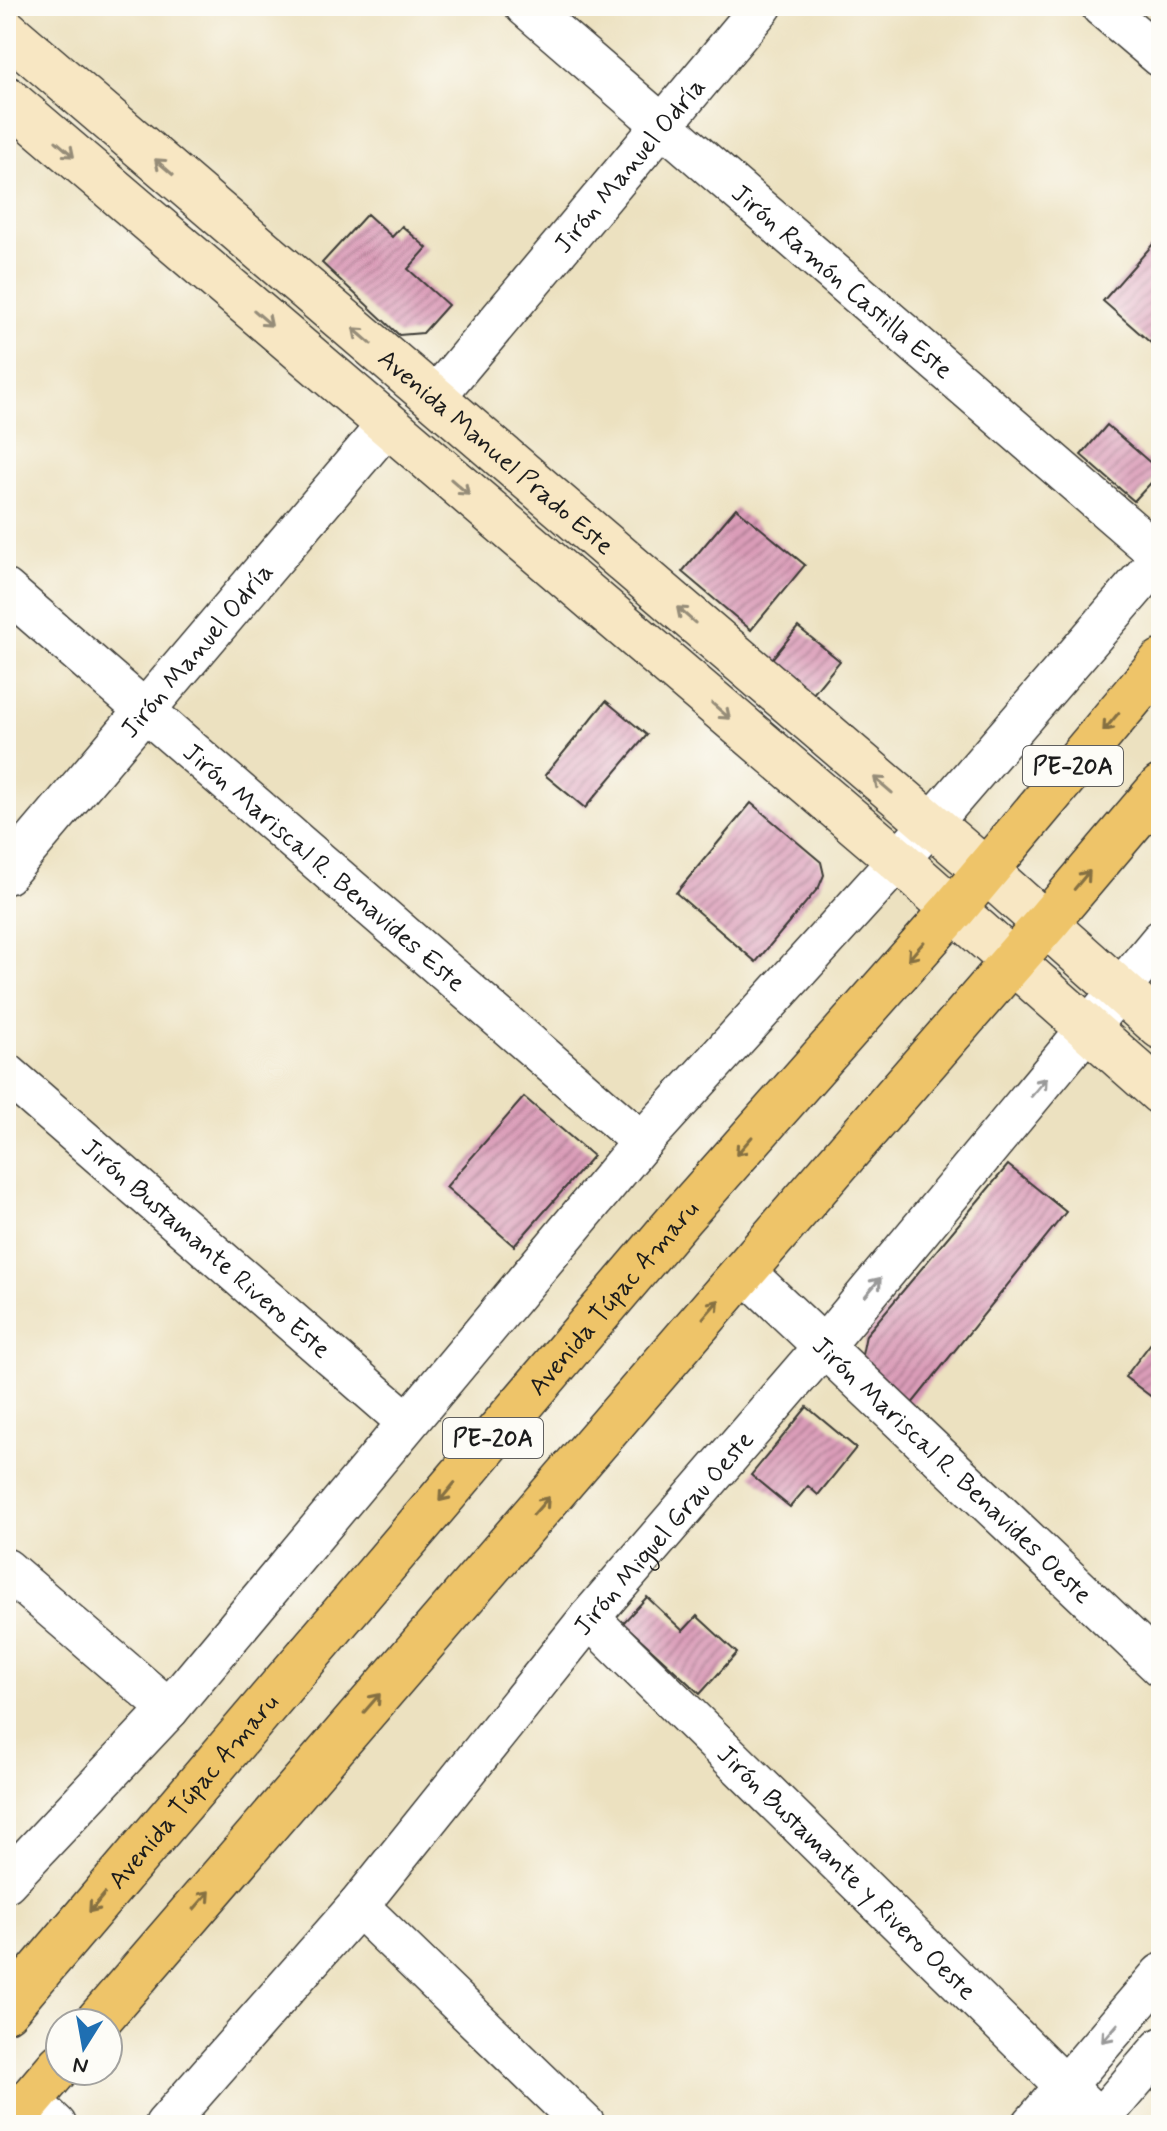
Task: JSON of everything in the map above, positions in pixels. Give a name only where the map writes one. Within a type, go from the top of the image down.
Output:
[{"type":"highway","name":"Avenida Túpac Amaru","points":[[6,2010],[681,1217],[953,910],[1161,662]]},
{"type":"highway","name":"PE-20A","points":[[110,2007],[1161,787]]},
{"type":"highway","points":[[32,2117],[48,2087]]},
{"type":"street","name":"Jirón Ramón Castilla Este","points":[[525,6],[1161,556]]},
{"type":"street","name":"Jirón Manuel Odría","points":[[434,398],[762,6]]},
{"type":"street","points":[[1101,6],[1161,57]]},
{"type":"street","name":"Avenida Manuel Prado Este","points":[[6,31],[986,871],[1161,1027]]},
{"type":"street","name":"Avenida Manuel Prado Este","points":[[6,98],[898,860],[1161,1093]]},
{"type":"street","name":"Jirón Manuel Odría","points":[[6,874],[387,425]]},
{"type":"street","points":[[6,1882],[169,1709],[642,1142],[930,825],[1161,556]]},
{"type":"street","name":"Jirón Mariscal R. Benavides Este","points":[[6,590],[642,1142]]},
{"type":"street","name":"Jirón Miguel Grau Oeste","points":[[165,2125],[358,1906],[589,1618],[823,1347],[1161,940]]},
{"type":"street","name":"Jirón Bustamante Rivero Este","points":[[6,1073],[407,1422]]},
{"type":"street","name":"Jirón Mariscal R. Benavides Oeste","points":[[744,1271],[1161,1667]]},
{"type":"street","points":[[6,1569],[169,1709]]},
{"type":"street","name":"Jirón Bustamante y Rivero Oeste","points":[[589,1618],[1066,2085],[1100,2123]]},
{"type":"street","points":[[358,1906],[585,2125]]},
{"type":"street","points":[[1032,2125],[1161,1974]]},
{"type":"street","points":[[1100,2123],[1161,2048]]},
{"type":"building","points":[[367,214],[392,237],[402,226],[427,248],[408,269],[448,305],[423,333],[399,335],[322,263]]},
{"type":"building","points":[[1161,235],[1161,352],[1103,301]]},
{"type":"building","points":[[1107,425],[1161,472],[1134,501],[1081,455]]},
{"type":"building","points":[[736,508],[805,565],[751,630],[682,572]]},
{"type":"building","points":[[798,627],[840,661],[813,694],[771,660]]},
{"type":"building","points":[[606,701],[647,735],[585,808],[545,775]]},
{"type":"building","points":[[751,803],[821,862],[824,875],[819,887],[756,962],[676,893]]},
{"type":"building","points":[[524,1097],[593,1156],[514,1246],[446,1187]]},
{"type":"building","points":[[1008,1165],[1066,1212],[907,1410],[861,1360],[866,1335]]},
{"type":"building","points":[[1161,1330],[1161,1404],[1125,1377]]},
{"type":"building","points":[[807,1407],[856,1448],[818,1495],[808,1486],[790,1507],[751,1475]]},
{"type":"building","points":[[647,1597],[683,1631],[697,1616],[737,1653],[700,1694],[623,1623]]}]
